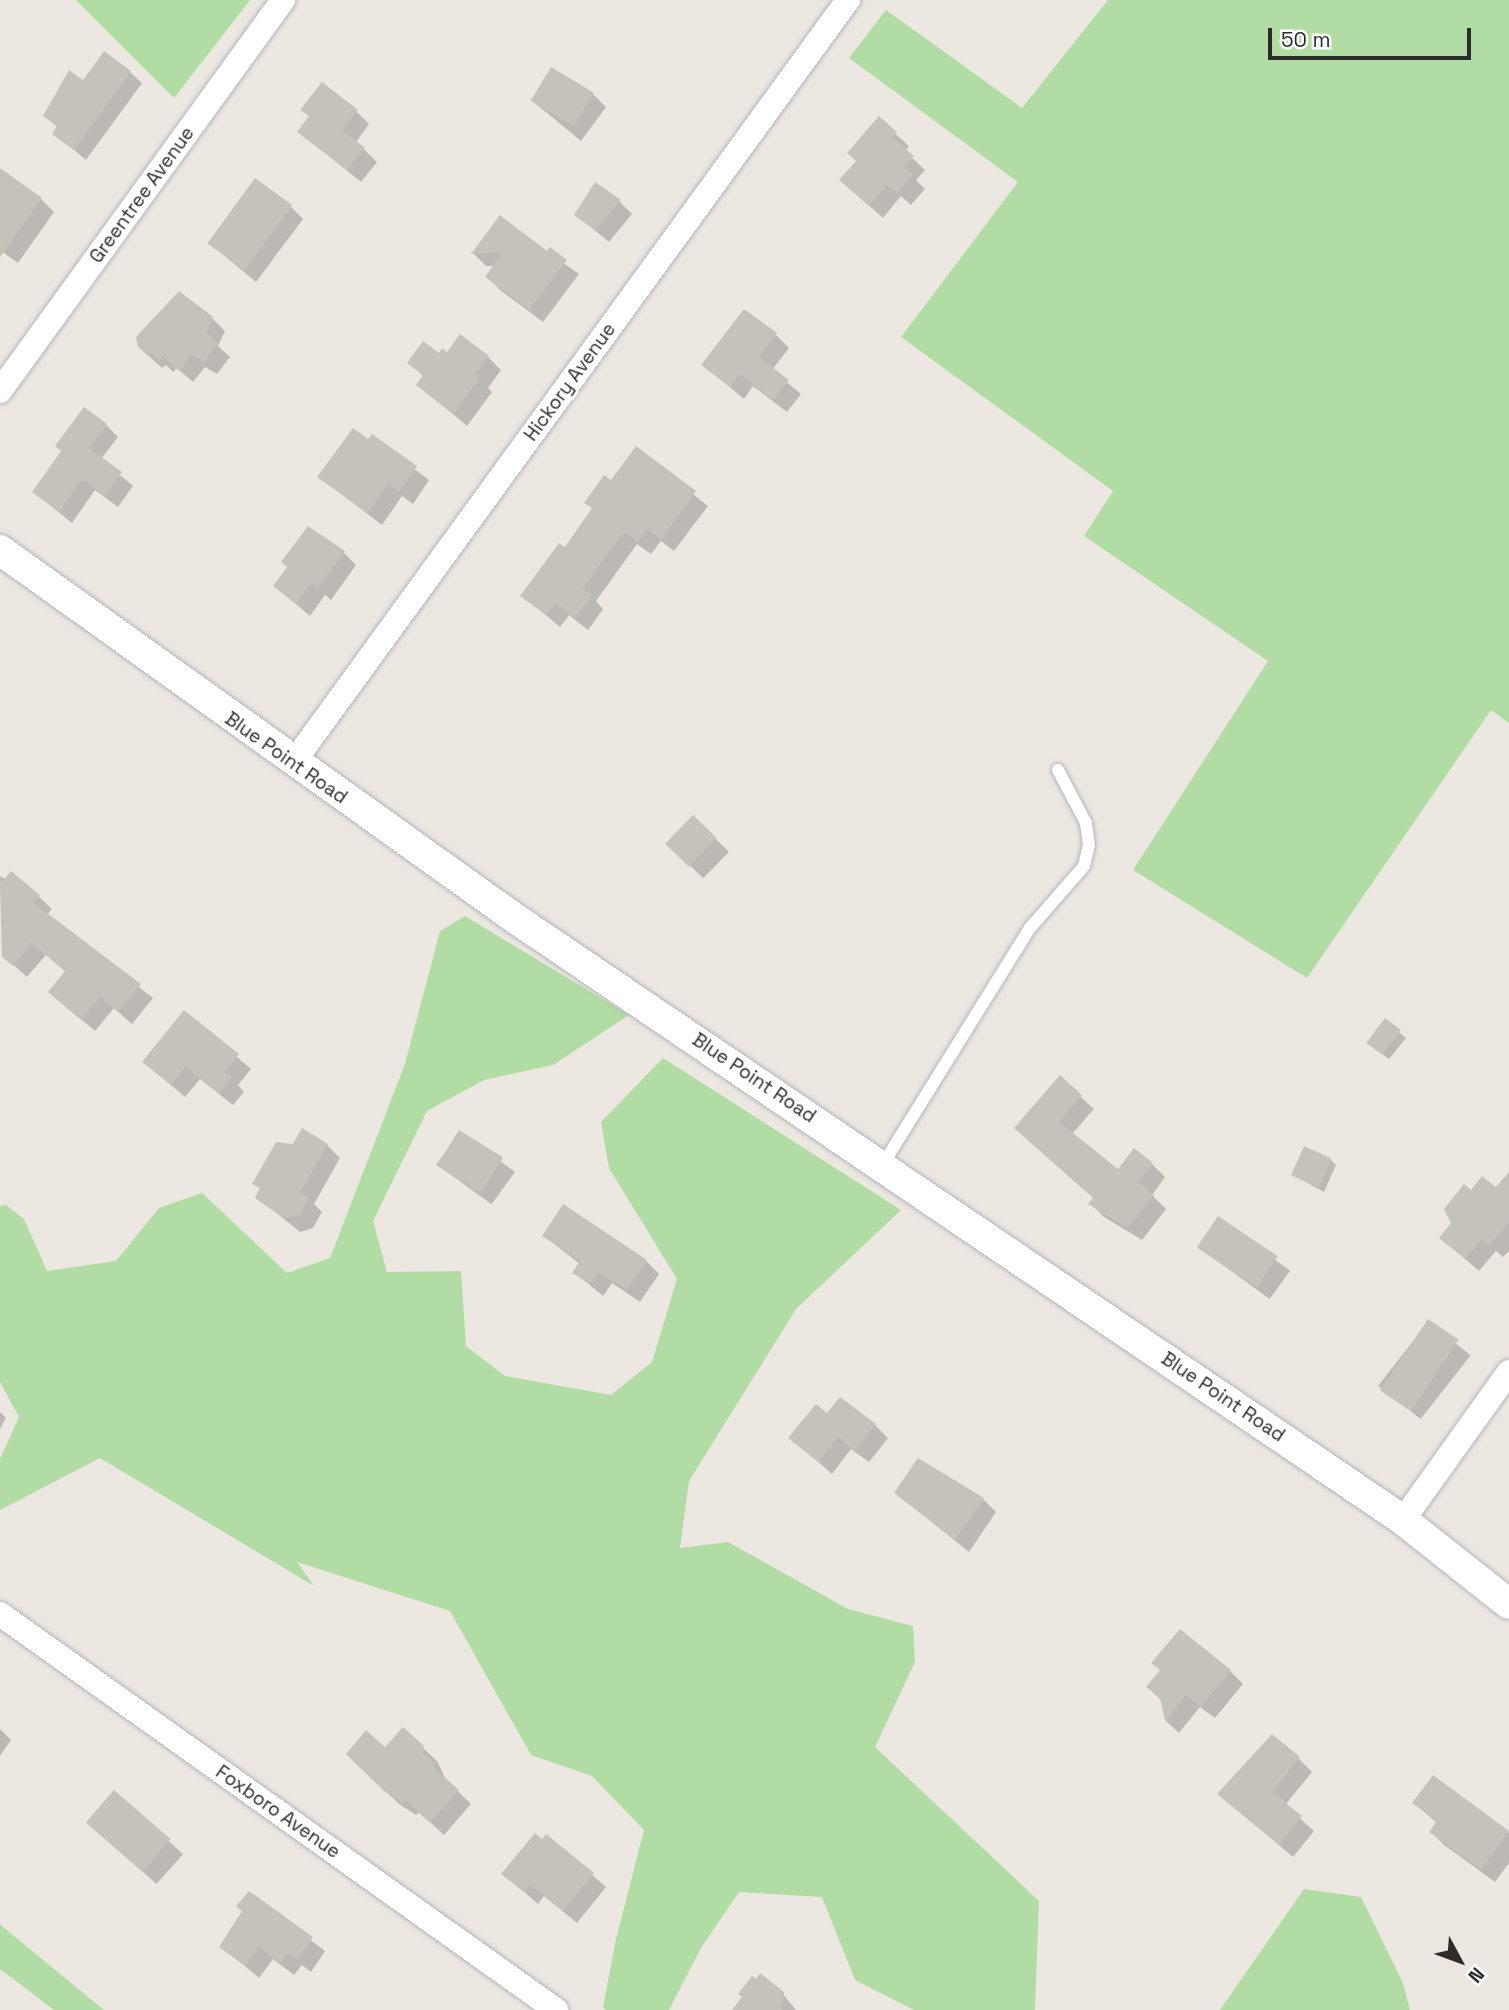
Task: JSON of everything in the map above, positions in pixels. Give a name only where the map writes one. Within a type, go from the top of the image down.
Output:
[{"type":"street","name":"Greentree Avenue","points":[[0,391],[283,0]]},
{"type":"street","name":"Hickory Avenue","points":[[293,763],[848,0]]},
{"type":"street","name":"Blue Point Road","points":[[0,550],[293,763],[1403,1520],[1509,1604]]},
{"type":"street","points":[[1403,1520],[1509,1372]]},
{"type":"street","name":"Foxboro Avenue","points":[[0,1615],[556,2010]]},
{"type":"lane","points":[[883,1164],[1030,928],[1084,866],[1089,845],[1086,823],[1058,770]]},
{"type":"green space","points":[[76,0],[250,0],[174,98]]},
{"type":"green space","points":[[1108,0],[1509,0],[1509,723],[1491,710],[1307,978],[1133,870],[1268,661],[1084,536],[1113,491],[901,337],[1018,182],[849,58],[886,10],[1022,108]]},
{"type":"green space","points":[[465,916],[629,1015],[553,1065],[484,1080],[427,1111],[373,1221],[387,1272],[461,1271],[466,1346],[505,1376],[611,1395],[652,1362],[677,1279],[609,1168],[601,1122],[663,1058],[901,1210],[796,1309],[689,1481],[680,1548],[728,1542],[848,1609],[913,1626],[915,1662],[875,1747],[1039,1901],[1035,2010],[914,2010],[855,1980],[822,1897],[739,1892],[701,1948],[669,2010],[606,2010],[603,2007],[616,1939],[644,1830],[592,1776],[531,1755],[450,1611],[297,1562],[314,1586],[100,1458],[0,1510],[0,1459],[19,1417],[0,1382],[0,1206],[6,1205],[24,1219],[47,1271],[116,1261],[159,1208],[202,1193],[287,1273],[330,1258],[405,1064],[440,931]]},
{"type":"green space","points":[[1304,1889],[1361,1897],[1403,1983],[1410,2010],[1220,2010]]},
{"type":"green space","points":[[0,1924],[104,2010],[54,2010],[0,1969]]},
{"type":"building","points":[[104,51],[131,71],[74,150],[52,134],[57,126],[43,116],[69,70],[83,80]]},
{"type":"building","points":[[551,67],[594,93],[574,126],[531,100]]},
{"type":"building","points":[[322,82],[358,110],[342,130],[365,148],[347,170],[297,132],[309,116],[300,110]]},
{"type":"building","points":[[879,116],[897,132],[892,137],[914,156],[904,167],[913,175],[897,193],[887,185],[869,206],[839,180],[856,161],[847,153]]},
{"type":"building","points":[[0,168],[42,198],[0,257]]},
{"type":"building","points":[[255,178],[292,205],[245,271],[207,244]]},
{"type":"building","points":[[595,182],[621,200],[595,230],[574,215]]},
{"type":"building","points":[[500,215],[547,251],[550,247],[567,260],[529,310],[485,277],[503,252],[471,254]]},
{"type":"building","points":[[179,291],[213,317],[206,332],[218,343],[204,362],[191,355],[179,371],[163,356],[159,360],[152,353],[148,356],[138,347],[136,337]]},
{"type":"building","points":[[744,309],[777,333],[759,357],[789,380],[773,400],[740,374],[730,387],[701,365]]},
{"type":"building","points":[[460,334],[489,356],[475,374],[480,378],[453,414],[416,385],[423,375],[407,363],[423,341],[439,353],[442,348],[447,352]]},
{"type":"building","points":[[84,407],[107,424],[89,448],[122,472],[105,496],[82,479],[59,512],[32,492],[61,451],[55,446]]},
{"type":"building","points":[[353,428],[368,439],[372,434],[417,466],[399,492],[388,484],[368,513],[317,477]]},
{"type":"building","points":[[636,446],[696,491],[661,540],[647,529],[637,542],[624,532],[583,588],[592,595],[575,618],[555,603],[546,615],[520,596],[559,543],[565,547],[592,508],[584,503],[604,475],[611,480]]},
{"type":"building","points":[[308,526],[345,551],[317,588],[311,583],[296,604],[273,586],[287,567],[281,562]]},
{"type":"building","points":[[693,815],[717,838],[689,867],[665,844]]},
{"type":"building","points":[[11,871],[40,895],[34,902],[39,907],[141,984],[118,1012],[100,997],[81,1020],[48,992],[65,971],[31,943],[13,966],[2,957],[0,885]]},
{"type":"building","points":[[184,1010],[239,1054],[225,1072],[232,1077],[219,1094],[186,1067],[171,1085],[142,1062]]},
{"type":"building","points":[[1385,1018],[1401,1030],[1382,1055],[1366,1043]]},
{"type":"building","points":[[1060,1075],[1082,1095],[1059,1122],[1118,1169],[1134,1148],[1153,1163],[1138,1182],[1154,1195],[1128,1228],[1088,1204],[1093,1198],[1014,1128]]},
{"type":"building","points":[[302,1128],[328,1144],[300,1193],[309,1198],[300,1215],[285,1219],[255,1198],[260,1188],[252,1184],[276,1142],[293,1144]]},
{"type":"building","points":[[459,1130],[503,1158],[481,1193],[437,1166]]},
{"type":"building","points":[[1304,1146],[1331,1158],[1318,1187],[1291,1175]]},
{"type":"building","points":[[1509,1172],[1509,1222],[1489,1246],[1482,1239],[1465,1259],[1439,1238],[1451,1223],[1444,1209],[1464,1184],[1471,1190],[1482,1176],[1496,1187]]},
{"type":"building","points":[[563,1204],[647,1260],[627,1290],[598,1272],[590,1284],[572,1273],[580,1261],[542,1236]]},
{"type":"building","points":[[1218,1216],[1278,1256],[1256,1288],[1197,1248]]},
{"type":"building","points":[[1428,1319],[1459,1340],[1411,1411],[1380,1390]]},
{"type":"building","points":[[840,1397],[876,1424],[855,1451],[838,1437],[818,1462],[788,1438],[816,1404],[827,1413]]},
{"type":"building","points":[[918,1458],[984,1498],[955,1540],[894,1493]]},
{"type":"building","points":[[1180,1629],[1231,1670],[1201,1707],[1186,1695],[1165,1721],[1160,1698],[1146,1687],[1160,1670],[1151,1663]]},
{"type":"building","points":[[403,1727],[424,1746],[423,1753],[436,1764],[433,1767],[459,1790],[430,1823],[405,1800],[402,1803],[384,1791],[346,1754],[366,1730],[385,1747]]},
{"type":"building","points":[[1272,1734],[1300,1757],[1272,1792],[1302,1816],[1279,1845],[1217,1794]]},
{"type":"building","points":[[1433,1775],[1509,1831],[1481,1870],[1429,1832],[1437,1821],[1412,1803]]},
{"type":"building","points":[[114,1790],[171,1839],[142,1872],[86,1822]]},
{"type":"building","points":[[535,1833],[542,1839],[546,1834],[594,1873],[563,1911],[530,1884],[524,1892],[501,1874]]},
{"type":"building","points":[[249,1891],[313,1937],[297,1960],[288,1953],[280,1963],[259,1947],[245,1966],[219,1947],[242,1911],[236,1906]]},
{"type":"building","points":[[760,1973],[784,1992],[782,2010],[732,2010],[742,1997],[738,1994],[752,1976],[756,1979]]}]
